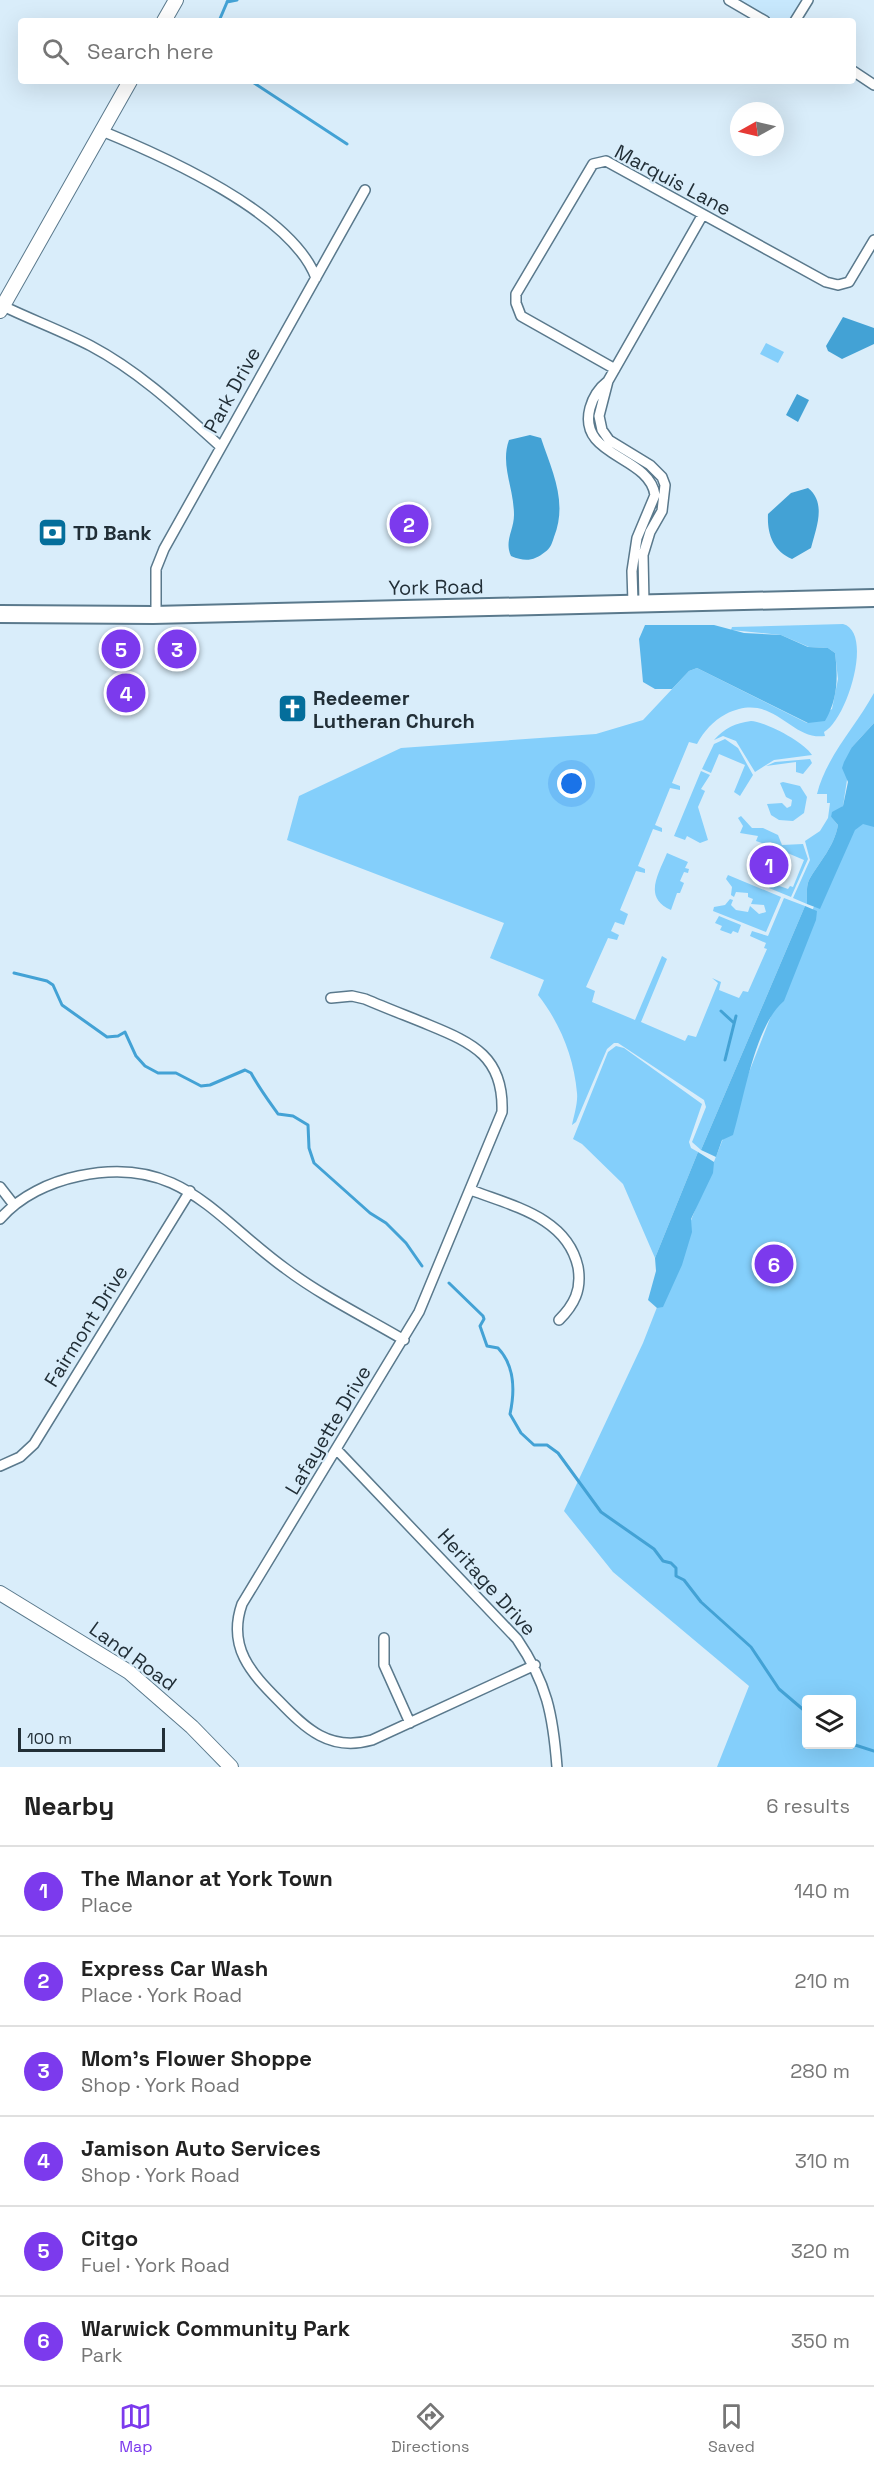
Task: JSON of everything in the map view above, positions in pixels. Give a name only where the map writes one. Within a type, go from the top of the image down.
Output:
[{"type":"highway","name":"York Road","points":[[0,615],[156,614],[874,598]]},
{"type":"street","points":[[166,18],[176,0]]},
{"type":"street","points":[[729,0],[760,18]]},
{"type":"street","points":[[797,18],[808,0]]},
{"type":"street","points":[[856,73],[874,85]]},
{"type":"street","points":[[128,84],[1,308],[90,345],[111,358],[163,395],[221,447]]},
{"type":"street","points":[[102,131],[161,155],[225,190],[268,222],[296,247],[311,265],[315,278]]},
{"type":"street","name":"Marquis Lane","points":[[615,369],[521,316],[516,303],[516,294],[588,169],[599,161],[606,161],[702,216],[826,282],[838,285],[849,282],[874,240]]},
{"type":"street","name":"Park Drive","points":[[156,614],[158,562],[365,190]]},
{"type":"street","points":[[639,603],[635,550],[655,495],[648,476],[605,449],[590,428],[592,404],[600,387],[608,381],[702,216]]},
{"type":"street","name":"Lafayette Drive","points":[[331,998],[352,996],[364,999],[455,1036],[475,1047],[492,1065],[501,1091],[502,1112],[426,1297],[404,1340],[242,1604],[237,1629],[242,1656],[255,1677],[305,1728],[317,1736],[340,1743],[363,1743],[535,1665]]},
{"type":"street","points":[[0,1219],[14,1205],[59,1181],[105,1171],[152,1176],[190,1191],[217,1210],[287,1271],[404,1340]]},
{"type":"street","points":[[0,1187],[14,1205]]},
{"type":"street","points":[[471,1190],[545,1220],[565,1239],[576,1260],[579,1283],[575,1301],[559,1320]]},
{"type":"street","name":"Fairmont Drive","points":[[0,1466],[20,1457],[34,1444],[190,1191]]},
{"type":"street","name":"Heritage Drive","points":[[338,1450],[499,1617],[535,1665],[552,1712],[558,1767]]},
{"type":"street","name":"Land Road","points":[[0,1593],[129,1672],[192,1727],[231,1767]]},
{"type":"street","points":[[384,1638],[384,1665],[410,1723]]},
{"type":"shaded area","points":[[729,0],[808,0],[797,18],[760,18]]},
{"type":"shaded area","points":[[843,317],[874,328],[874,344],[842,359],[828,351],[826,346]]},
{"type":"shaded area","points":[[766,343],[784,352],[778,363],[760,354]]},
{"type":"shaded area","points":[[797,394],[809,400],[798,422],[786,415]]},
{"type":"shaded area","points":[[530,435],[541,438],[557,487],[559,511],[558,524],[550,547],[537,557],[525,560],[511,556],[509,551],[514,515],[506,458],[509,440]]},
{"type":"shaded area","points":[[808,488],[814,494],[819,508],[817,524],[811,548],[792,559],[785,556],[772,541],[768,514],[791,493]]},
{"type":"shaded area","points":[[843,624],[852,630],[857,659],[848,695],[833,724],[824,732],[825,736],[812,736],[769,712],[757,708],[743,708],[717,720],[697,744],[689,742],[672,783],[680,786],[680,790],[670,788],[655,825],[662,828],[662,832],[653,829],[638,866],[645,869],[645,873],[636,871],[620,910],[628,914],[624,925],[615,922],[611,931],[619,935],[617,940],[608,938],[586,987],[595,991],[592,1002],[635,1020],[662,956],[667,959],[641,1022],[685,1041],[688,1035],[696,1037],[718,983],[712,978],[721,982],[719,990],[739,998],[743,991],[748,992],[767,949],[764,948],[766,943],[750,936],[752,931],[768,936],[784,898],[805,906],[701,1150],[692,1142],[706,1107],[704,1100],[618,1043],[614,1043],[607,1049],[576,1122],[572,1125],[577,1101],[573,1066],[565,1041],[538,995],[544,980],[490,958],[504,923],[287,840],[299,796],[401,748],[596,734],[643,720],[689,671],[697,668],[807,723],[832,709],[838,679],[835,653],[828,648],[809,647],[781,635],[731,630],[732,627]]},
{"type":"shaded area","points":[[645,625],[714,625],[744,633],[781,635],[808,647],[828,648],[835,653],[837,671],[835,696],[825,721],[808,723],[697,668],[689,671],[672,689],[655,689],[643,682],[639,639]]},
{"type":"shaded area","points":[[874,693],[874,723],[852,747],[843,806],[831,817],[838,825],[836,833],[809,880],[807,904],[793,898],[810,860],[805,841],[820,831],[828,818],[830,803],[827,803],[827,794],[817,794],[821,780],[834,754]]},
{"type":"shaded area","points":[[751,721],[784,734],[801,744],[812,755],[774,760],[755,772],[736,741],[723,736],[714,740],[731,727]]},
{"type":"shaded area","points":[[874,723],[874,827],[863,824],[855,830],[820,909],[807,904],[808,882],[836,833],[838,825],[831,817],[832,812],[843,806],[848,782],[842,768],[844,762],[852,747]]},
{"type":"shaded area","points":[[725,739],[738,748],[753,775],[740,796],[734,792],[745,765],[719,754],[711,773],[702,769],[714,744]]},
{"type":"shaded area","points":[[874,753],[874,1767],[717,1767],[749,1686],[613,1572],[564,1511],[643,1343]]},
{"type":"shaded area","points":[[810,759],[812,763],[803,774],[796,772],[796,762],[766,766],[775,762]]},
{"type":"shaded area","points":[[701,771],[710,775],[701,789],[705,791],[698,807],[708,840],[700,843],[687,836],[685,840],[674,836]]},
{"type":"shaded area","points":[[780,783],[800,786],[807,797],[804,813],[793,821],[779,820],[771,815],[767,804],[782,803],[787,808],[791,806],[792,800],[786,797]]},
{"type":"shaded area","points":[[741,816],[752,828],[763,828],[778,835],[782,845],[803,844],[808,859],[791,897],[769,888],[771,883],[788,889],[790,886],[793,887],[804,860],[778,849],[778,846],[770,842],[768,845],[756,841],[758,836],[740,833],[743,826],[738,818]]},
{"type":"shaded area","points":[[667,853],[688,862],[685,868],[689,869],[688,873],[684,872],[680,881],[684,883],[680,893],[677,893],[671,910],[662,905],[655,892],[657,878]]},
{"type":"shaded area","points":[[728,875],[781,897],[766,932],[713,911],[714,907],[725,905],[730,899],[733,900],[731,905],[736,910],[748,912],[750,906],[759,914],[766,912],[764,905],[751,904],[753,899],[748,897],[748,893],[736,892],[734,897],[731,895],[732,887],[726,879]]},
{"type":"shaded area","points":[[805,906],[817,911],[816,920],[784,1001],[774,1012],[758,1044],[733,1135],[722,1140],[716,1157],[701,1150]]},
{"type":"shaded area","points":[[719,916],[741,925],[738,933],[733,931],[731,934],[720,930],[722,926],[715,923]]},
{"type":"shaded area","points":[[616,1046],[624,1048],[702,1104],[689,1142],[691,1148],[698,1152],[655,1258],[623,1184],[582,1144],[573,1139],[608,1052]]},
{"type":"shaded area","points":[[698,1152],[714,1162],[713,1173],[691,1219],[692,1232],[682,1265],[663,1307],[657,1308],[648,1300],[656,1271],[655,1258]]},
{"type":"waterway","points":[[220,18],[228,0]]},
{"type":"waterway","points":[[227,2],[237,0]]},
{"type":"waterway","points":[[256,84],[347,144]]},
{"type":"waterway","points":[[14,973],[47,981],[53,985],[62,1005],[107,1037],[118,1036],[125,1032],[136,1056],[145,1066],[158,1073],[176,1073],[201,1086],[210,1085],[245,1070],[251,1073],[278,1114],[293,1116],[308,1125],[309,1148],[314,1163],[370,1213],[386,1223],[406,1243],[422,1266]]},
{"type":"waterway","points":[[721,1011],[734,1023]]},
{"type":"waterway","points":[[725,1060],[736,1016]]},
{"type":"waterway","points":[[449,1283],[483,1316],[484,1319],[480,1326],[487,1346],[498,1348],[508,1363],[513,1388],[510,1414],[521,1433],[534,1445],[547,1445],[558,1453],[601,1512],[654,1549],[663,1561],[671,1563],[676,1568],[676,1576],[684,1580],[701,1602],[751,1647],[779,1689],[802,1709]]},
{"type":"waterway","points":[[856,1745],[874,1751]]},
{"type":"place","name":"Express Car Wash","points":[[409,524]]},
{"type":"place","name":"TD Bank","points":[[52,533]]},
{"type":"place","name":"Citgo","points":[[121,649]]},
{"type":"place","name":"Mom's Flower Shoppe","points":[[177,649]]},
{"type":"place","name":"Jamison Auto Services","points":[[126,693]]},
{"type":"place","name":"Redeemer Lutheran Church","points":[[292,709]]},
{"type":"place","name":"The Manor at York Town","points":[[769,865]]},
{"type":"place","name":"Warwick Community Park","points":[[774,1264]]}]
